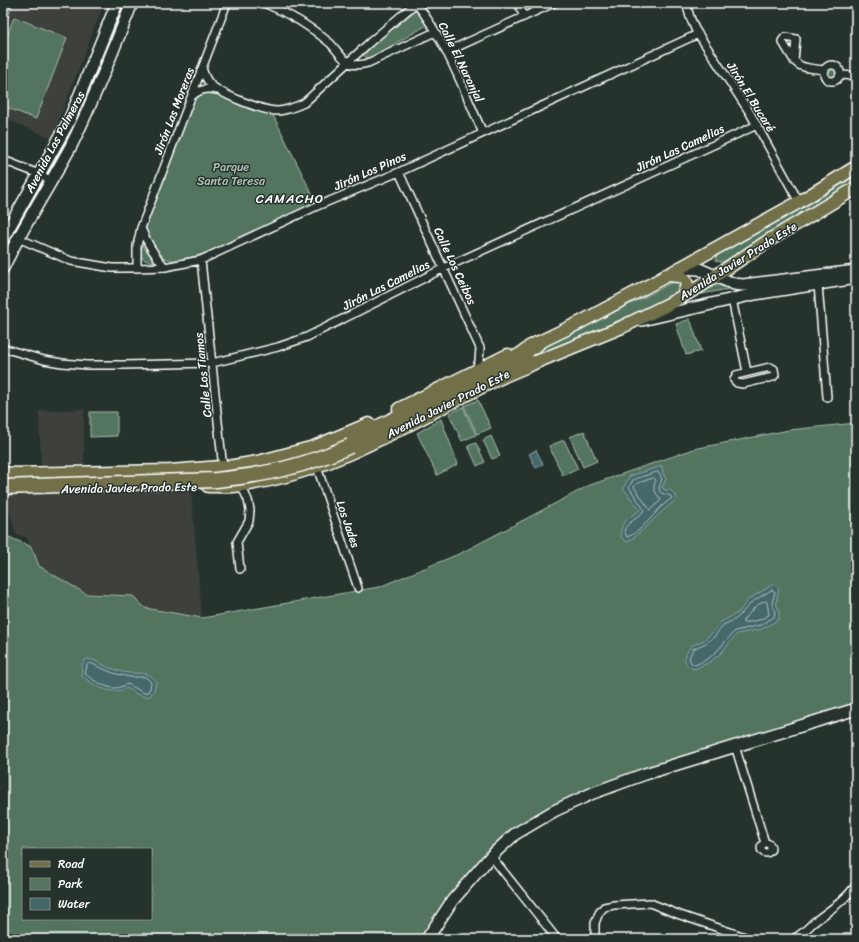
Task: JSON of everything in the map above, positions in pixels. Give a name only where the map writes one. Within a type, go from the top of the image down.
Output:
[{"type":"highway","points":[[3,480],[233,471],[290,461],[349,444],[490,372],[537,344]]},
{"type":"highway","points":[[3,487],[209,481],[268,474],[309,462],[488,381],[532,363]]},
{"type":"main road","name":"Avenida Las Palmeras","points":[[3,238],[58,141],[76,104],[117,3]]},
{"type":"main road","name":"Avenida Las Palmeras","points":[[3,268],[89,110],[132,3]]},
{"type":"main road","name":"Avenida Javier Prado Este","points":[[3,473],[170,471],[223,467],[258,462],[321,445],[367,425],[502,358],[537,344],[601,311],[799,202],[856,167]]},
{"type":"main road","name":"Avenida Javier Prado Este","points":[[3,495],[14,491],[241,485],[290,475],[317,467],[366,446],[532,363],[634,321],[683,296],[856,188]]},
{"type":"main road","points":[[30,190],[33,189],[39,191],[42,197]]},
{"type":"main road","points":[[679,268],[699,269],[734,284],[743,285],[856,271]]},
{"type":"main road","points":[[666,275],[679,276],[685,279],[687,285],[683,296]]},
{"type":"main road","points":[[634,321],[732,299],[856,278]]},
{"type":"main road","points":[[82,489],[79,480],[84,473]]},
{"type":"main road","points":[[427,939],[452,901],[491,856],[515,834],[554,811],[594,793],[645,774],[856,709]]},
{"type":"street","name":"Jirón Las Moreras","points":[[136,268],[137,246],[141,228],[227,3]]},
{"type":"street","points":[[264,3],[282,10],[313,30],[331,45],[348,63],[359,65],[368,63],[435,32]]},
{"type":"street","points":[[190,98],[197,91],[207,88],[217,90],[270,110],[277,111],[291,109],[304,103],[369,43],[416,3]]},
{"type":"street","name":"Calle El Naranjal","points":[[416,3],[446,52],[483,133]]},
{"type":"street","points":[[518,3],[524,17]]},
{"type":"street","points":[[446,52],[554,3]]},
{"type":"street","name":"Jirón El Bucaré","points":[[686,3],[690,17],[698,34],[756,125],[799,202]]},
{"type":"street","name":"Jirón Los Pinos","points":[[18,238],[71,261],[112,268],[165,266],[201,260],[315,207],[399,172],[698,34]]},
{"type":"street","points":[[794,62],[804,68],[825,70],[829,66],[834,66],[838,68],[840,75]]},
{"type":"street","points":[[202,68],[204,76],[217,90]]},
{"type":"street","points":[[825,70],[825,74],[829,80],[836,80],[840,75]]},
{"type":"street","points":[[840,75],[856,76]]},
{"type":"street","name":"Jirón Las Camelias","points":[[3,348],[44,360],[74,365],[116,365],[212,363],[278,347],[307,338],[444,268],[756,125]]},
{"type":"street","points":[[3,160],[39,174],[51,181]]},
{"type":"street","name":"Calle Los Ceibos","points":[[399,172],[480,348],[475,371]]},
{"type":"street","points":[[141,228],[155,255],[165,266]]},
{"type":"street","name":"Calle Los Tiamos","points":[[201,260],[223,467],[223,478],[218,486]]},
{"type":"street","points":[[818,284],[827,397]]},
{"type":"street","points":[[732,299],[747,372]]},
{"type":"street","points":[[770,367],[774,369],[775,375],[773,377],[743,384],[737,383],[734,380],[736,375],[747,372],[770,367]]},
{"type":"street","name":"Los Jades","points":[[317,467],[358,588]]},
{"type":"street","points":[[240,569],[237,542],[249,521],[250,510],[248,500],[241,485]]},
{"type":"street","points":[[735,746],[765,843]]},
{"type":"street","points":[[491,856],[557,939]]},
{"type":"street","points":[[793,939],[802,934],[813,923],[839,904],[849,895],[856,885]]},
{"type":"street","points":[[595,939],[595,923],[599,913],[604,907],[650,903],[694,920],[751,939]]},
{"type":"shaded area","points":[[3,3],[104,3],[52,138],[3,118]]},
{"type":"shaded area","points":[[84,409],[84,464],[41,466],[39,411]]},
{"type":"shaded area","points":[[191,489],[202,618],[145,608],[133,596],[86,594],[39,566],[27,538],[16,534],[7,503],[7,495],[12,493]]},
{"type":"green space","points":[[6,3],[13,3],[3,30],[3,11]]},
{"type":"green space","points":[[121,3],[128,3],[85,110],[50,173],[46,174],[45,172]]},
{"type":"green space","points":[[415,11],[429,24],[369,59],[361,54]]},
{"type":"green space","points":[[14,17],[67,38],[36,119],[3,106],[3,47]]},
{"type":"green space","points":[[832,67],[836,69],[838,73],[836,77],[832,79],[828,77],[826,73],[828,69]]},
{"type":"green space","name":"Parque Santa Teresa","points":[[207,91],[216,92],[272,113],[317,204],[215,250],[178,260],[166,259],[153,247],[143,226],[190,105],[200,94]]},
{"type":"green space","points":[[856,175],[856,183],[818,203],[723,262],[716,261],[716,257],[719,253]]},
{"type":"green space","points":[[35,191],[37,191],[37,194],[3,263],[3,245],[23,207]]},
{"type":"green space","points":[[142,245],[155,262],[147,261],[142,258]]},
{"type":"green space","points":[[681,279],[680,290],[660,301],[597,330],[512,365],[676,280]]},
{"type":"green space","points":[[718,279],[739,287],[697,295]]},
{"type":"green space","points":[[690,319],[701,351],[686,355],[676,324]]},
{"type":"green space","points":[[478,400],[491,428],[477,434],[464,406]]},
{"type":"green space","points":[[463,407],[476,435],[462,441],[449,414]]},
{"type":"green space","points":[[90,412],[117,412],[117,436],[90,437]]},
{"type":"green space","points":[[441,419],[458,464],[437,475],[417,433]]},
{"type":"green space","points":[[856,423],[856,704],[662,764],[579,793],[536,814],[494,846],[451,898],[425,939],[3,939],[3,540],[9,537],[30,546],[39,566],[86,594],[133,596],[145,608],[202,618],[379,587],[461,553],[590,485],[694,449],[789,430]]},
{"type":"green space","points":[[584,431],[597,461],[583,467],[570,437]]},
{"type":"green space","points":[[491,436],[500,456],[492,459],[483,440]]},
{"type":"green space","points":[[564,440],[578,469],[563,476],[549,446]]},
{"type":"green space","points":[[476,443],[485,462],[477,466],[468,446]]},
{"type":"water","points":[[536,450],[543,464],[536,468],[529,454]]},
{"type":"water","points":[[662,466],[663,474],[666,479],[662,488],[665,490],[670,490],[677,497],[674,502],[661,512],[643,530],[627,542],[621,537],[623,524],[640,510],[623,488],[630,476]]},
{"type":"water","points":[[774,584],[779,588],[776,603],[779,611],[779,619],[762,629],[737,634],[720,654],[710,662],[694,669],[687,665],[685,662],[685,656],[691,646],[704,640],[721,622],[738,613],[749,599]]},
{"type":"water","points":[[86,659],[123,672],[142,673],[151,676],[156,682],[154,690],[150,696],[143,696],[138,695],[127,688],[115,691],[103,689],[82,676],[82,667]]},
{"type":"district","name":"CAMACHO","points":[[290,198]]}]
